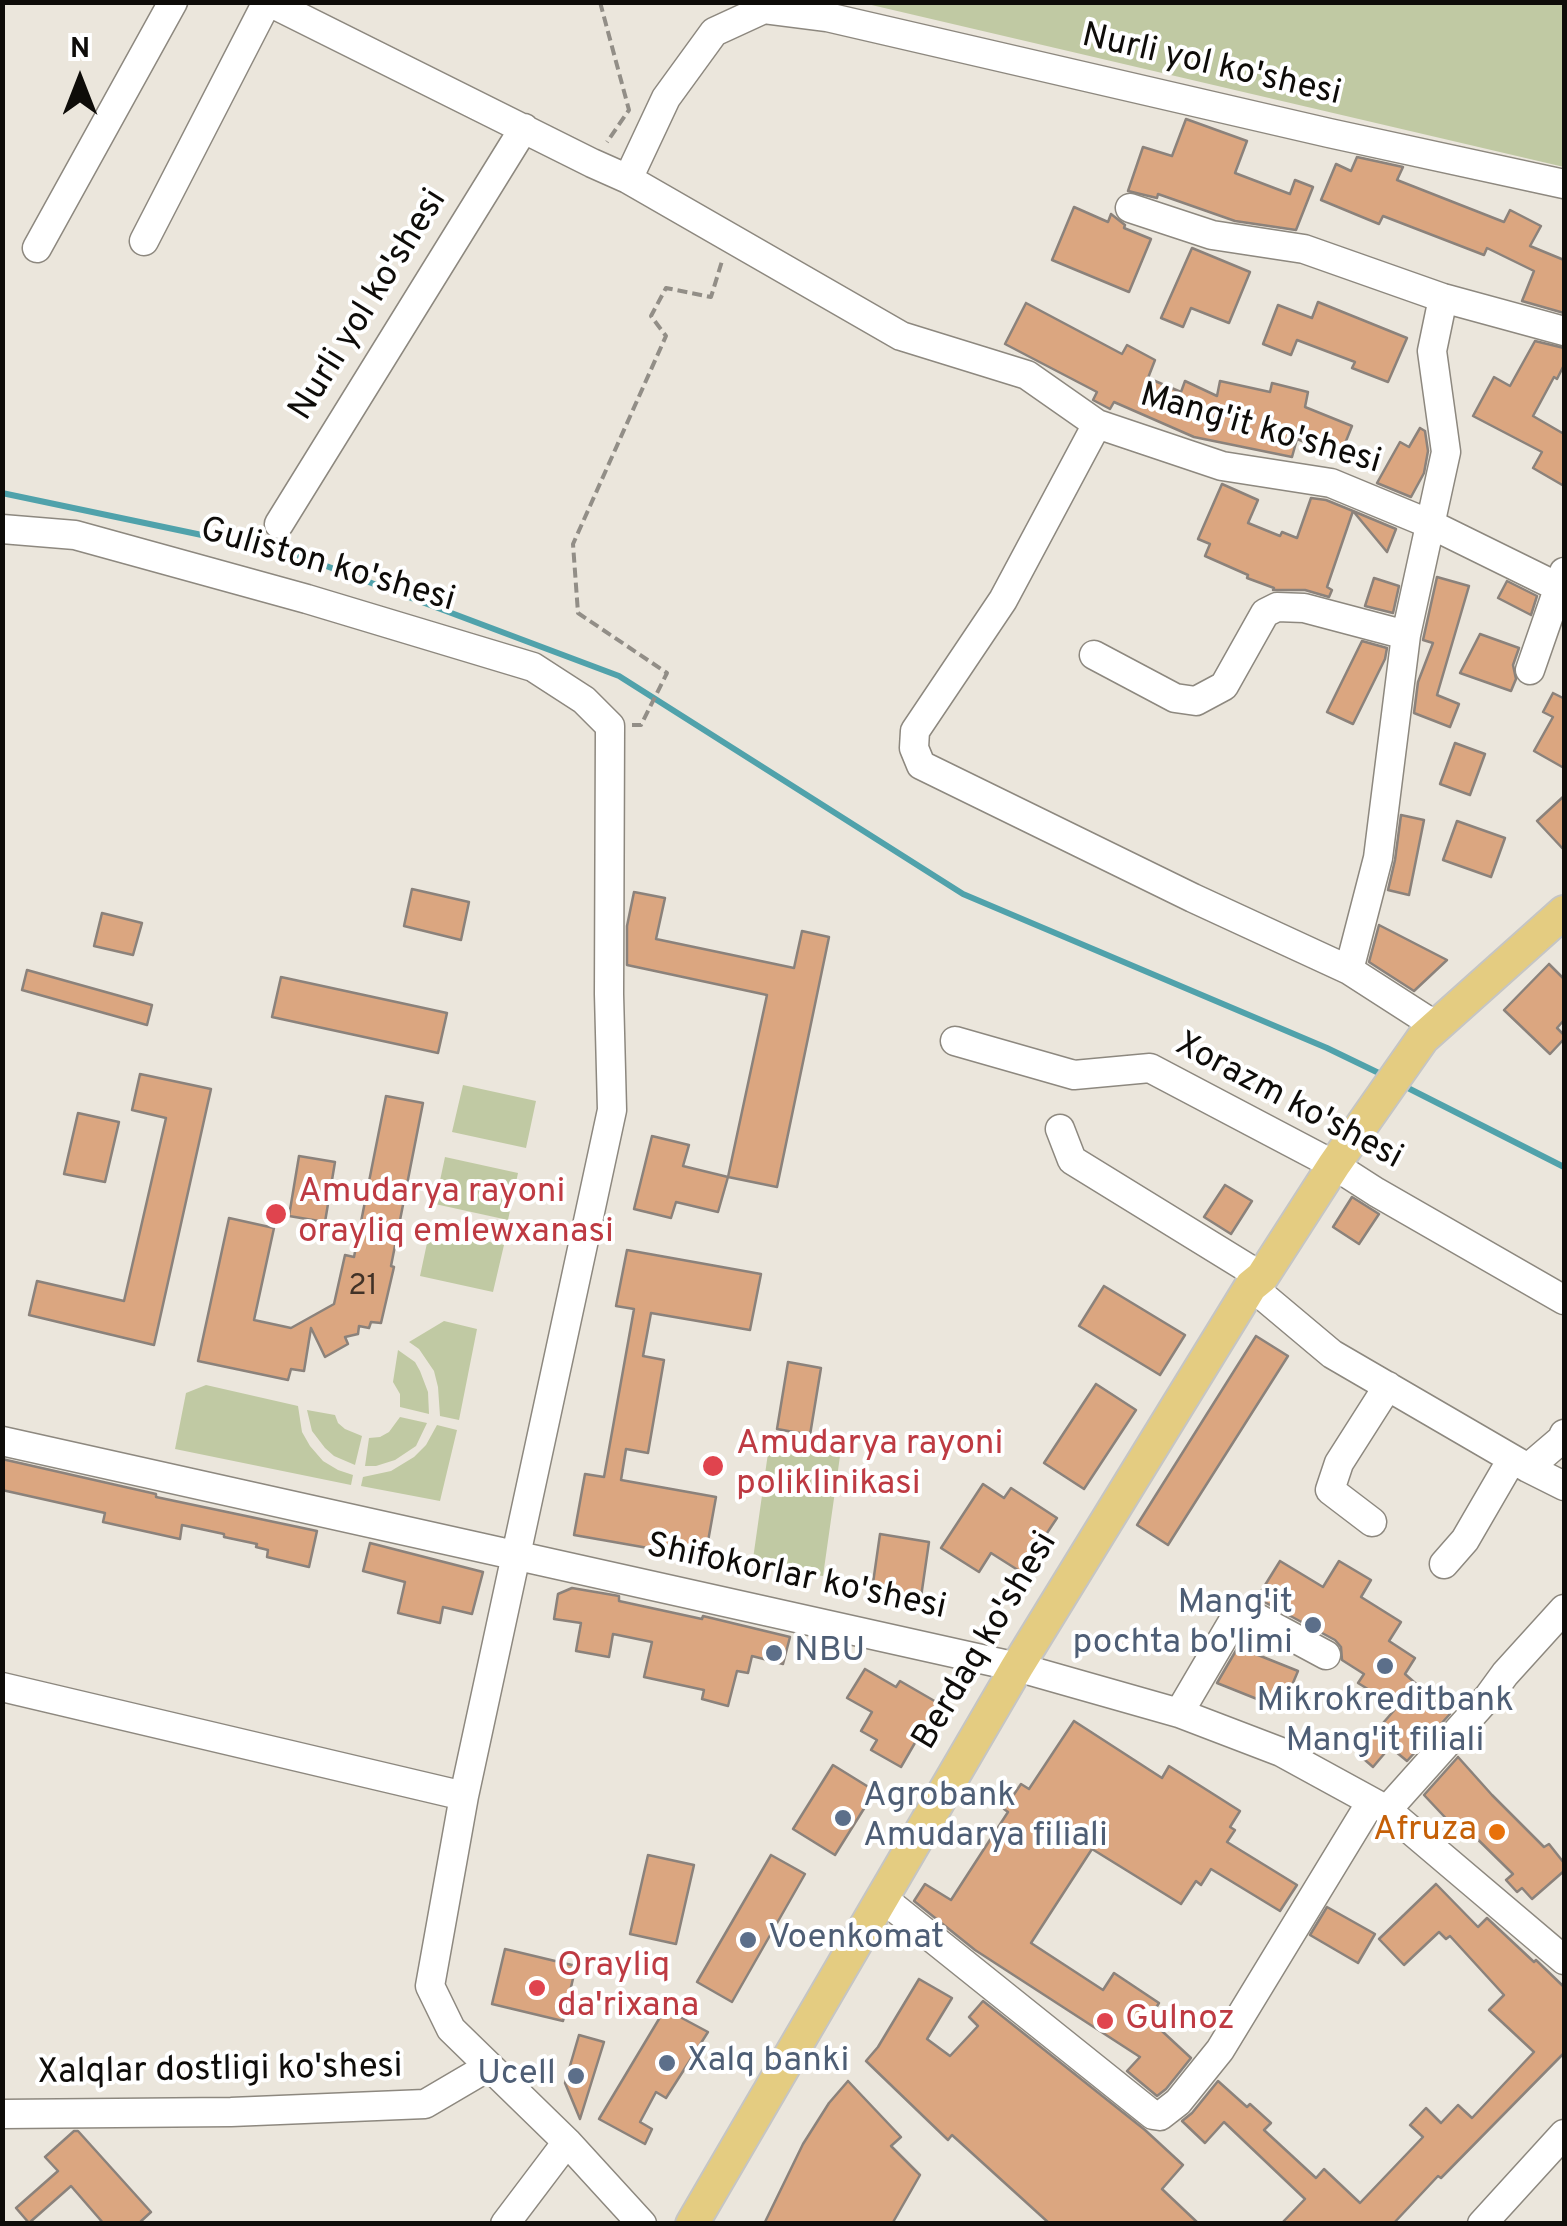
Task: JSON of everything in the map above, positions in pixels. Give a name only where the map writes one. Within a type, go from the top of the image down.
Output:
[{"type":"main road","points":[[1430,1032],[1564,912]]},
{"type":"main road","name":"Berdaq ko'shesi","points":[[692,2224],[1017,1666],[1256,1281],[1334,1164],[1430,1032]]},
{"type":"street","points":[[38,248],[173,2]]},
{"type":"street","points":[[144,241],[268,2],[628,179]]},
{"type":"street","name":"Nurli yol ko'shesi","points":[[628,179],[666,98],[714,32],[764,9],[826,16],[1564,184]]},
{"type":"street","name":"Nurli yol ko'shesi","points":[[279,524],[524,128]]},
{"type":"street","name":"Mang'it ko'shesi","points":[[628,179],[901,336],[1026,375],[1097,424],[1222,466],[1331,483],[1561,579]]},
{"type":"street","points":[[1130,208],[1212,235],[1304,249],[1443,298],[1564,332]]},
{"type":"street","points":[[1349,970],[1378,858],[1406,635],[1446,452],[1432,351],[1443,298]]},
{"type":"street","points":[[1097,424],[1003,600],[915,731],[914,748],[921,765],[1349,970],[1430,1032]]},
{"type":"street","name":"Guliston ko'shesi","points":[[2,529],[76,534],[307,598],[533,667],[584,700],[610,726],[612,1110],[518,1556]]},
{"type":"street","points":[[1530,670],[1561,579]]},
{"type":"street","points":[[1094,655],[1175,698],[1196,701],[1224,686],[1265,613],[1278,607],[1304,608],[1406,635]]},
{"type":"street","name":"Xorazm ko'shesi","points":[[955,1041],[1074,1075],[1150,1068],[1334,1164],[1564,1300]]},
{"type":"street","points":[[1060,1129],[1072,1160],[1256,1281],[1332,1354],[1564,1486]]},
{"type":"street","points":[[1372,1522],[1330,1490],[1340,1463],[1388,1386]]},
{"type":"street","points":[[1444,1564],[1520,1464],[1562,1439],[1564,1434]]},
{"type":"street","name":"Shifokorlar ko'shesi","points":[[2,1441],[1017,1666],[1180,1713],[1281,1752],[1379,1806],[1564,1960]]},
{"type":"street","points":[[518,1556],[464,1796],[430,1986],[451,2029],[568,2142],[642,2224]]},
{"type":"street","points":[[881,1897],[1153,2115],[1160,2116],[1178,2102],[1220,2050],[1379,1806],[1489,1696],[1504,1674],[1564,1609]]},
{"type":"street","points":[[1180,1713],[1236,1616],[1246,1612],[1326,1655]]},
{"type":"street","points":[[2,1687],[464,1796]]},
{"type":"street","name":"Xalqlar dostligi ko'shesi","points":[[2,2114],[231,2112],[426,2104],[488,2067]]},
{"type":"street","points":[[1482,2224],[1564,2134]]},
{"type":"street","points":[[505,2224],[568,2142]]},
{"type":"path","points":[[592,164],[628,110],[600,2]]},
{"type":"path","points":[[641,724],[667,674],[578,612],[572,544],[666,336],[651,316],[666,288],[711,297],[729,237]]},
{"type":"green space","points":[[863,3],[1564,3],[1564,167]]},
{"type":"green space","points":[[463,1085],[536,1101],[526,1148],[452,1132]]},
{"type":"green space","points":[[445,1157],[518,1173],[508,1220],[435,1204]]},
{"type":"green space","points":[[430,1229],[504,1245],[493,1292],[420,1276]]},
{"type":"green space","points":[[444,1321],[477,1329],[459,1420],[440,1416],[434,1371],[419,1349],[409,1342]]},
{"type":"green space","points":[[398,1350],[415,1362],[420,1371],[428,1392],[429,1414],[400,1407],[400,1394],[393,1382]]},
{"type":"green space","points":[[206,1385],[298,1406],[302,1432],[310,1446],[323,1461],[353,1475],[351,1485],[175,1449],[186,1393]]},
{"type":"green space","points":[[307,1410],[335,1415],[345,1429],[362,1436],[355,1465],[325,1448],[312,1431]]},
{"type":"green space","points":[[400,1417],[427,1423],[416,1446],[395,1460],[365,1466],[369,1438],[389,1432]]},
{"type":"green space","points":[[437,1425],[457,1430],[440,1501],[361,1486],[363,1477],[391,1471],[414,1457]]},
{"type":"green space","points":[[770,1439],[841,1449],[823,1576],[752,1566]]},
{"type":"building","points":[[1186,119],[1247,141],[1235,173],[1290,194],[1295,180],[1313,187],[1296,230],[1235,221],[1158,194],[1157,198],[1128,191],[1143,147],[1172,156]]},
{"type":"building","points":[[1357,157],[1403,167],[1397,180],[1504,222],[1510,210],[1541,226],[1530,246],[1564,260],[1564,313],[1522,301],[1534,271],[1487,248],[1484,255],[1383,216],[1379,224],[1321,200],[1336,164],[1351,171]]},
{"type":"building","points":[[1074,207],[1108,222],[1111,214],[1124,228],[1151,239],[1129,292],[1052,260]]},
{"type":"building","points":[[1192,248],[1250,272],[1229,323],[1191,308],[1183,327],[1161,318]]},
{"type":"building","points":[[1318,302],[1407,338],[1388,382],[1352,368],[1355,362],[1297,340],[1291,355],[1263,344],[1278,305],[1312,318]]},
{"type":"building","points":[[1026,303],[1122,354],[1127,345],[1155,360],[1148,378],[1181,392],[1185,381],[1217,396],[1220,381],[1270,392],[1272,383],[1308,392],[1305,407],[1352,426],[1340,456],[1297,439],[1292,457],[1194,437],[1114,402],[1110,409],[1093,400],[1097,392],[1005,344]]},
{"type":"building","points":[[1535,341],[1564,348],[1564,365],[1533,416],[1564,434],[1564,486],[1533,468],[1542,452],[1473,416],[1494,377],[1510,386]]},
{"type":"building","points":[[1420,428],[1425,431],[1428,451],[1424,473],[1411,497],[1377,483],[1400,442],[1409,447]]},
{"type":"building","points":[[1222,484],[1258,500],[1248,523],[1280,536],[1282,532],[1297,538],[1311,498],[1353,511],[1327,587],[1332,590],[1329,597],[1305,590],[1273,590],[1205,556],[1210,544],[1198,539]]},
{"type":"building","points":[[1353,511],[1396,529],[1387,552]]},
{"type":"building","points":[[1437,577],[1469,586],[1437,695],[1459,704],[1450,727],[1414,713],[1418,682],[1433,643],[1423,640]]},
{"type":"building","points":[[1374,578],[1399,586],[1393,613],[1365,606]]},
{"type":"building","points":[[1507,581],[1537,596],[1531,615],[1498,598]]},
{"type":"building","points":[[1480,634],[1519,648],[1511,691],[1460,673]]},
{"type":"building","points":[[1362,641],[1387,648],[1353,724],[1327,712]]},
{"type":"building","points":[[1553,693],[1564,696],[1564,768],[1534,751],[1553,717],[1543,712]]},
{"type":"building","points":[[1455,743],[1485,754],[1470,795],[1440,784]]},
{"type":"building","points":[[1564,796],[1564,850],[1537,821]]},
{"type":"building","points":[[1401,815],[1424,820],[1409,895],[1388,890]]},
{"type":"building","points":[[1457,821],[1505,838],[1491,877],[1443,860]]},
{"type":"building","points":[[412,889],[469,902],[461,940],[404,926]]},
{"type":"building","points":[[634,892],[665,898],[656,939],[794,968],[802,931],[829,937],[777,1187],[728,1177],[767,995],[627,965],[627,926]]},
{"type":"building","points":[[102,913],[142,923],[133,955],[94,946]]},
{"type":"building","points":[[1379,925],[1447,960],[1414,991],[1369,962]]},
{"type":"building","points":[[1549,964],[1564,979],[1564,1020],[1557,1028],[1564,1039],[1550,1054],[1504,1010]]},
{"type":"building","points":[[27,970],[152,1005],[147,1025],[22,990]]},
{"type":"building","points":[[281,977],[447,1013],[438,1053],[272,1017]]},
{"type":"building","points":[[140,1074],[211,1089],[154,1345],[29,1315],[37,1281],[124,1301],[166,1118],[132,1110]]},
{"type":"building","points":[[386,1096],[423,1103],[381,1323],[371,1322],[369,1328],[359,1326],[358,1334],[345,1337],[348,1344],[325,1357],[311,1328],[304,1371],[291,1369],[288,1380],[198,1361],[229,1218],[274,1228],[254,1320],[291,1328],[334,1304],[345,1255],[354,1257]]},
{"type":"building","points":[[78,1113],[119,1122],[105,1182],[64,1174]]},
{"type":"building","points":[[652,1136],[689,1145],[683,1166],[728,1177],[718,1212],[676,1202],[671,1218],[634,1209]]},
{"type":"building","points":[[299,1156],[335,1162],[325,1222],[289,1216]]},
{"type":"building","points":[[1225,1185],[1252,1201],[1231,1234],[1204,1217]]},
{"type":"building","points":[[1352,1197],[1379,1214],[1359,1244],[1333,1227]]},
{"type":"building","points":[[627,1250],[761,1274],[750,1330],[651,1313],[643,1356],[664,1360],[648,1453],[626,1449],[621,1480],[716,1497],[705,1558],[574,1535],[585,1474],[604,1477],[634,1309],[616,1306]]},
{"type":"building","points":[[1104,1286],[1185,1335],[1160,1375],[1079,1326]]},
{"type":"building","points":[[1256,1336],[1288,1356],[1168,1545],[1137,1525]]},
{"type":"building","points":[[788,1362],[821,1368],[810,1435],[777,1429]]},
{"type":"building","points":[[1096,1384],[1136,1410],[1084,1489],[1044,1463]]},
{"type":"building","points":[[2,1459],[317,1531],[309,1567],[267,1557],[268,1550],[256,1547],[257,1544],[224,1534],[182,1525],[180,1539],[103,1522],[105,1513],[2,1490]]},
{"type":"building","points":[[983,1484],[1004,1498],[1011,1488],[1057,1518],[1021,1572],[991,1553],[979,1572],[941,1548]]},
{"type":"building","points":[[880,1534],[929,1542],[921,1597],[872,1590]]},
{"type":"building","points":[[370,1543],[483,1572],[472,1614],[443,1607],[440,1623],[398,1613],[405,1582],[363,1571]]},
{"type":"building","points":[[1280,1561],[1323,1587],[1339,1561],[1371,1580],[1361,1597],[1401,1622],[1389,1641],[1415,1658],[1405,1674],[1450,1714],[1407,1761],[1390,1747],[1373,1767],[1357,1753],[1397,1707],[1358,1683],[1364,1674],[1342,1660],[1341,1647],[1335,1640],[1257,1598]]},
{"type":"building","points":[[572,1588],[790,1637],[783,1664],[752,1656],[748,1673],[737,1671],[728,1706],[702,1699],[704,1690],[644,1677],[652,1642],[613,1634],[609,1657],[576,1651],[581,1623],[554,1619],[558,1594]]},
{"type":"building","points":[[1238,1647],[1298,1671],[1282,1709],[1217,1683]]},
{"type":"building","points":[[865,1669],[896,1687],[900,1681],[938,1703],[901,1767],[871,1750],[877,1740],[861,1731],[872,1712],[847,1698]]},
{"type":"building","points":[[1074,1721],[1162,1778],[1169,1766],[1240,1811],[1230,1827],[1235,1830],[1227,1842],[1297,1885],[1280,1911],[1211,1869],[1201,1885],[1196,1881],[1181,1904],[1092,1849],[1031,1943],[1103,1990],[1114,1973],[1159,2003],[1149,2019],[1191,2058],[1157,2096],[1127,2071],[1140,2057],[975,1950],[914,1901],[925,1884],[951,1900],[1008,1812],[1004,1809],[1021,1784],[1029,1789]]},
{"type":"building","points":[[1458,1757],[1564,1863],[1564,1871],[1532,1899],[1522,1888],[1517,1892],[1506,1880],[1513,1874],[1462,1824],[1456,1829],[1424,1795]]},
{"type":"building","points":[[833,1765],[875,1791],[835,1855],[793,1829]]},
{"type":"building","points":[[648,1855],[694,1865],[676,1944],[630,1934]]},
{"type":"building","points":[[771,1855],[805,1874],[732,2002],[697,1982]]},
{"type":"building","points":[[1436,1884],[1478,1927],[1487,1918],[1564,1987],[1564,2053],[1393,2224],[1281,2224],[1305,2199],[1224,2122],[1205,2143],[1182,2121],[1218,2081],[1271,2123],[1264,2130],[1316,2178],[1324,2169],[1360,2203],[1423,2137],[1410,2125],[1426,2108],[1441,2123],[1458,2105],[1472,2118],[1534,2052],[1489,2010],[1504,1995],[1450,1936],[1446,1939],[1439,1932],[1404,1965],[1379,1939]]},
{"type":"building","points":[[1327,1907],[1375,1934],[1358,1963],[1310,1935]]},
{"type":"building","points":[[505,1949],[576,1966],[563,2021],[492,2004]]},
{"type":"building","points":[[919,1979],[952,1998],[927,2039],[950,2056],[978,2026],[969,2017],[983,2001],[1183,2165],[1162,2189],[1199,2224],[1050,2224],[952,2135],[948,2140],[866,2061]]},
{"type":"building","points":[[665,2009],[708,2032],[666,2098],[656,2092],[640,2122],[652,2129],[645,2144],[599,2119]]},
{"type":"building","points":[[579,2035],[604,2042],[580,2119],[565,2083]]},
{"type":"building","points":[[848,2081],[901,2137],[891,2146],[920,2175],[892,2224],[764,2224],[803,2144]]},
{"type":"building","points":[[74,2131],[151,2212],[138,2224],[104,2224],[71,2186],[29,2223],[16,2208],[58,2171],[45,2157]]},
{"type":"waterway","points":[[2,493],[297,555],[619,676],[963,894],[1385,1076]]},
{"type":"waterway","points":[[1400,1084],[1564,1167]]},
{"type":"place","name":"Amudarya rayoni orayliq emlewxanasi","points":[[276,1214]]},
{"type":"place","name":"Amudarya rayoni poliklinikasi","points":[[713,1466]]},
{"type":"place","name":"Mang'it pochta bo'limi","points":[[1313,1625]]},
{"type":"place","name":"NBU","points":[[774,1653]]},
{"type":"place","name":"Mikrokreditbank Mang'it filiali","points":[[1385,1666]]},
{"type":"place","name":"Agrobank Amudarya filiali","points":[[843,1818]]},
{"type":"place","name":"Afruza","points":[[1497,1832]]},
{"type":"place","name":"Voenkomat","points":[[748,1940]]},
{"type":"place","name":"Orayliq da'rixana","points":[[537,1988]]},
{"type":"place","name":"Gulnoz","points":[[1105,2021]]},
{"type":"place","name":"Xalq banki","points":[[667,2063]]},
{"type":"place","name":"Ucell","points":[[576,2076]]}]
